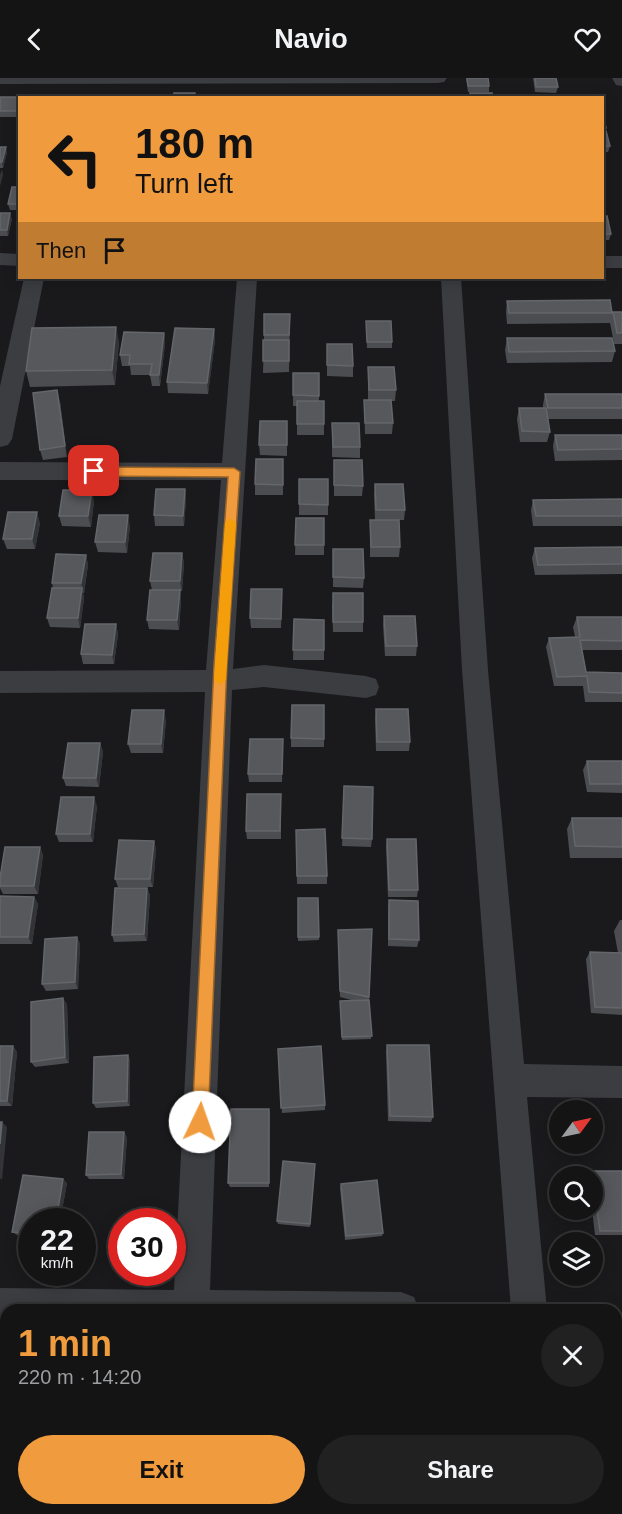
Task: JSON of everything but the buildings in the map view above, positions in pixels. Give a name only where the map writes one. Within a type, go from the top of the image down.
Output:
[{"type":"street","points":[[0,79],[438,78],[441,96]]},
{"type":"street","points":[[90,96],[93,79]]},
{"type":"street","points":[[0,259],[18,260]]},
{"type":"street","points":[[604,262],[622,262]]},
{"type":"street","points":[[0,440],[34,279]]},
{"type":"street","points":[[191,1304],[220,681],[247,279]]},
{"type":"street","points":[[451,279],[475,670],[529,1304]]},
{"type":"street","points":[[0,471],[234,472]]},
{"type":"street","points":[[0,682],[220,681],[264,676],[366,687]]},
{"type":"street","points":[[510,1080],[622,1082]]},
{"type":"slow traffic","points":[[220,680],[230,523]]},
{"type":"route","points":[[94,471],[234,472],[220,665],[200,1122]]}]
